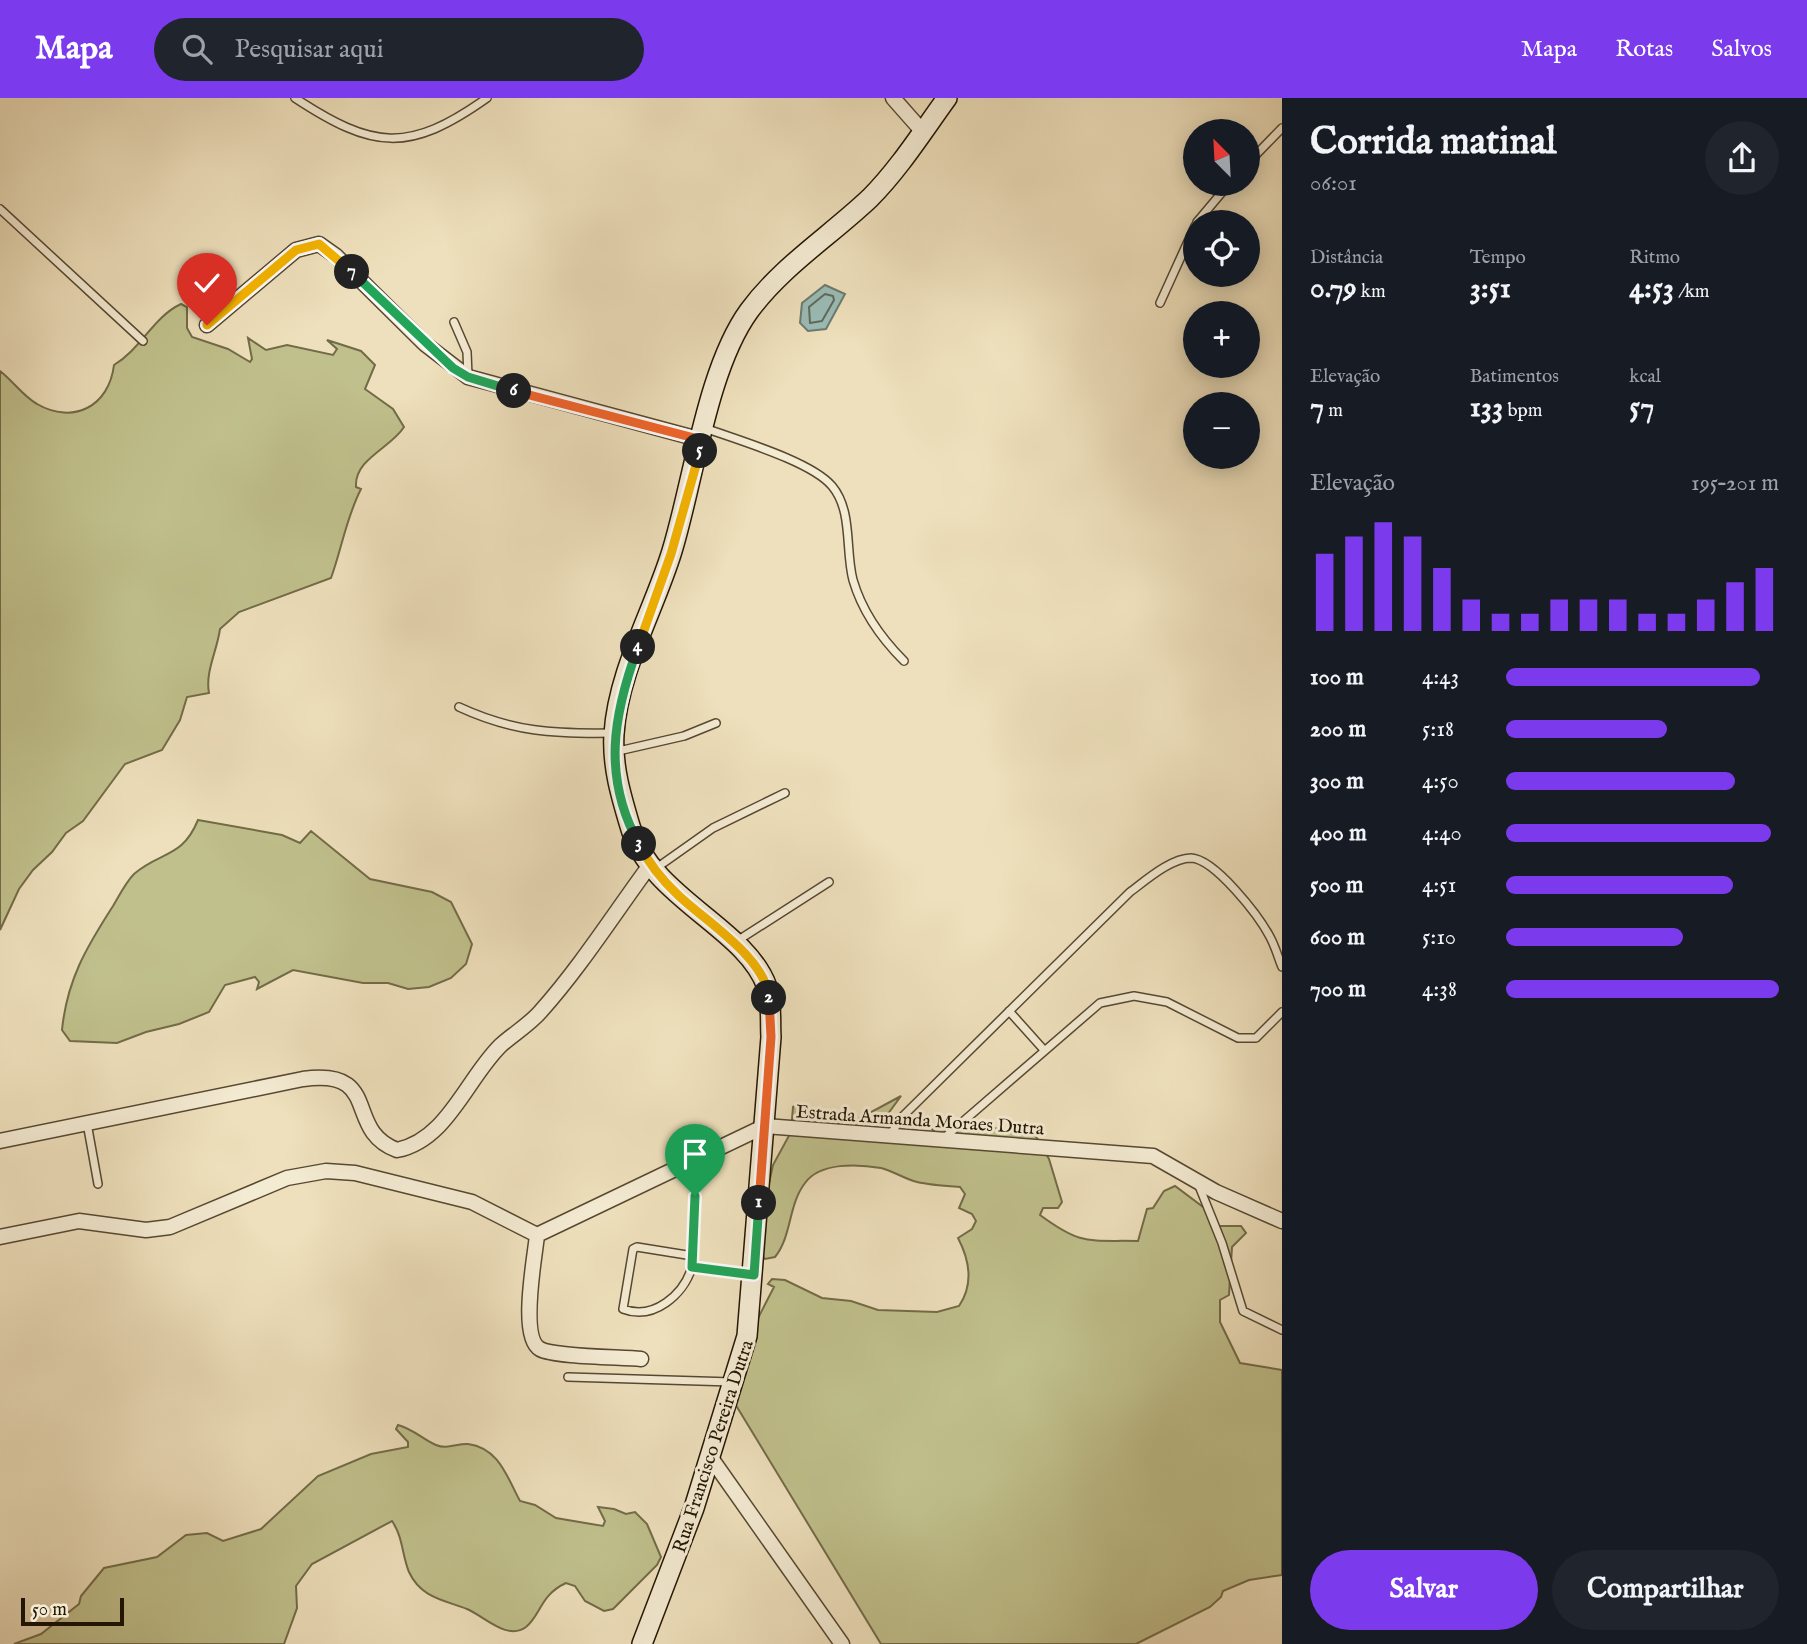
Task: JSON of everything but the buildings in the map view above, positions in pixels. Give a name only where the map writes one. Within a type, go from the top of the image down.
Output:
[{"type":"main road","name":"Rua Francisco Pereira Dutra","points":[[642,1644],[667,1586],[711,1458],[747,1336],[771,1037],[768,990],[755,966],[677,894],[652,867],[631,831],[617,782],[614,742],[618,705],[671,554],[729,345],[749,311],[783,272],[871,197],[947,98]]},
{"type":"street","points":[[893,98],[923,132]]},
{"type":"street","points":[[207,325],[296,250],[319,244],[336,256],[425,344],[468,377],[704,434]]},
{"type":"street","points":[[0,1141],[303,1079],[332,1076],[349,1085],[358,1096],[371,1130],[383,1142],[397,1150],[411,1147],[432,1135],[500,1046],[538,1015],[652,867]]},
{"type":"street","points":[[537,1235],[765,1126]]},
{"type":"street","name":"Estrada Armanda Moraes Dutra","points":[[765,1126],[1153,1156],[1198,1182],[1282,1221]]},
{"type":"street","points":[[0,1237],[79,1221],[146,1230],[170,1227],[288,1178],[326,1171],[355,1173],[472,1202],[537,1235]]},
{"type":"street","points":[[537,1235],[528,1323],[533,1343],[541,1350],[641,1359]]},
{"type":"street","points":[[711,1458],[842,1644]]},
{"type":"lane","points":[[295,98],[346,129],[383,140],[416,136],[457,119],[486,98]]},
{"type":"lane","points":[[1260,151],[1282,128]]},
{"type":"lane","points":[[1208,210],[1219,196]]},
{"type":"lane","points":[[0,209],[143,341]]},
{"type":"lane","points":[[1160,303],[1183,253]]},
{"type":"lane","points":[[454,322],[467,352],[468,377]]},
{"type":"lane","points":[[704,434],[778,455],[831,484],[843,502],[853,580],[884,641],[904,661]]},
{"type":"lane","points":[[459,707],[517,729],[614,742],[684,736],[716,723]]},
{"type":"lane","points":[[652,867],[713,828],[785,793]]},
{"type":"lane","points":[[890,1136],[902,1118],[1129,892],[1166,867],[1190,858],[1208,864],[1249,906],[1270,937],[1282,967]]},
{"type":"lane","points":[[734,944],[829,882]]},
{"type":"lane","points":[[942,1140],[1100,1003],[1134,996],[1167,1002],[1238,1038],[1256,1038],[1282,1012]]},
{"type":"lane","points":[[1009,1011],[1044,1050]]},
{"type":"lane","points":[[87,1123],[98,1184]]},
{"type":"lane","points":[[1198,1182],[1222,1243],[1243,1311],[1282,1330]]},
{"type":"lane","points":[[693,1256],[637,1247],[634,1250],[623,1310],[655,1310],[686,1286],[692,1267],[693,1256],[695,1196]]},
{"type":"lane","points":[[692,1267],[754,1275]]},
{"type":"lane","points":[[568,1377],[735,1382]]},
{"type":"green space","points":[[181,304],[187,307],[187,328],[192,337],[228,349],[250,362],[252,359],[248,338],[266,350],[287,345],[333,355],[337,349],[327,340],[361,351],[375,365],[365,389],[393,409],[404,427],[367,461],[357,477],[356,487],[361,489],[331,578],[239,612],[220,629],[210,669],[209,693],[187,697],[180,720],[162,750],[125,764],[83,821],[66,833],[52,852],[33,870],[19,889],[0,930],[0,371],[32,401],[51,410],[64,413],[88,408],[105,391],[114,365],[132,351],[163,317]]},
{"type":"green space","points":[[198,820],[282,835],[300,843],[311,831],[370,879],[432,892],[451,902],[472,944],[466,964],[451,978],[429,987],[408,989],[388,983],[363,983],[293,970],[257,989],[259,982],[255,977],[225,985],[209,1012],[179,1024],[117,1043],[70,1041],[62,1030],[68,995],[94,936],[131,877],[178,848],[192,833]]},
{"type":"green space","points":[[901,1096],[885,1118],[883,1128],[946,1143],[932,1129],[962,1120],[1022,1135],[1034,1133],[1049,1159],[1062,1202],[1058,1208],[1043,1208],[1040,1215],[1076,1237],[1096,1241],[1138,1241],[1147,1209],[1153,1208],[1164,1191],[1175,1186],[1207,1210],[1215,1226],[1241,1226],[1246,1233],[1232,1247],[1229,1295],[1220,1300],[1220,1322],[1240,1363],[1282,1370],[1282,1575],[1249,1580],[1223,1591],[1221,1597],[1210,1607],[1136,1644],[881,1644],[734,1402],[757,1320],[774,1287],[768,1284],[772,1279],[785,1280],[822,1298],[851,1301],[878,1310],[937,1312],[959,1306],[964,1298],[969,1272],[958,1238],[972,1229],[976,1221],[972,1214],[959,1208],[965,1194],[960,1187],[917,1182],[881,1168],[840,1166],[812,1176],[800,1192],[784,1240],[775,1257],[765,1259],[761,1254],[763,1211],[773,1165],[791,1132],[793,1107],[799,1104],[829,1116],[825,1124],[851,1123]]},
{"type":"green space","points":[[398,1425],[440,1446],[468,1444],[487,1451],[501,1465],[520,1501],[535,1505],[556,1518],[603,1526],[605,1521],[598,1507],[626,1514],[635,1512],[647,1524],[661,1557],[657,1565],[613,1609],[604,1611],[585,1601],[575,1586],[566,1583],[551,1593],[526,1627],[511,1631],[496,1626],[467,1609],[434,1597],[420,1587],[409,1572],[392,1521],[312,1564],[296,1586],[297,1608],[284,1644],[14,1644],[41,1634],[79,1604],[81,1596],[104,1568],[157,1557],[186,1535],[207,1533],[223,1541],[261,1529],[318,1476],[371,1454],[408,1447],[408,1442],[396,1429]]},
{"type":"water","points":[[825,285],[845,294],[826,329],[808,331],[800,323],[802,303]]},
{"type":"route","points":[[207,325],[296,250],[319,244],[336,256],[425,344],[468,377],[702,440],[671,554],[618,705],[614,752],[617,782],[631,831],[650,865],[677,894],[755,966],[768,990],[771,1037],[754,1275],[692,1267],[695,1196]]}]
